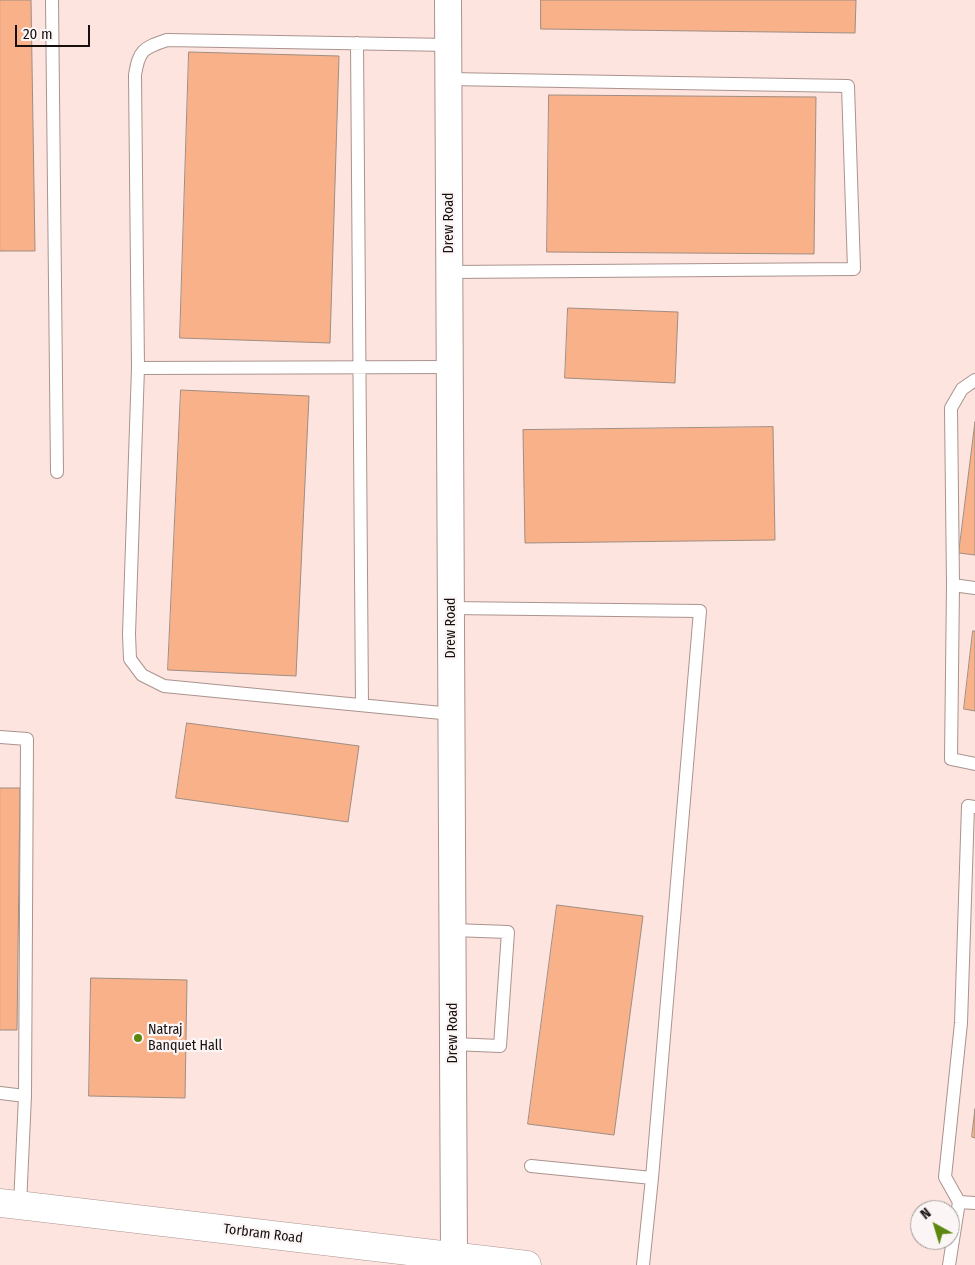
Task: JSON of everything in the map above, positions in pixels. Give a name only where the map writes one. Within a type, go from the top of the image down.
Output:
[{"type":"main road","name":"Torbram Road","points":[[10,1204],[527,1265]]},
{"type":"street","name":"Drew Road","points":[[448,0],[454,1256]]},
{"type":"lane","points":[[52,0],[57,472]]},
{"type":"lane","points":[[449,45],[167,40],[149,46],[138,58],[135,75],[138,368],[129,634],[130,659],[142,675],[164,686],[452,714]]},
{"type":"lane","points":[[357,43],[362,706]]},
{"type":"lane","points":[[449,79],[848,86],[854,269],[450,272]]},
{"type":"lane","points":[[138,368],[450,367]]},
{"type":"lane","points":[[975,380],[962,389],[951,408],[953,585],[951,759],[975,764]]},
{"type":"lane","points":[[953,585],[975,588]]},
{"type":"lane","points":[[451,608],[700,611],[643,1265]]},
{"type":"lane","points":[[0,737],[27,739],[25,1096],[10,1204]]},
{"type":"lane","points":[[958,1200],[945,1177],[961,1023],[968,806],[975,807]]},
{"type":"lane","points":[[453,930],[508,932],[500,1046],[453,1044]]},
{"type":"lane","points":[[0,1093],[25,1096]]},
{"type":"lane","points":[[531,1166],[652,1178]]},
{"type":"lane","points":[[960,1202],[975,1204]]},
{"type":"lane","points":[[949,1265],[951,1250]]},
{"type":"building","points":[[0,0],[31,0],[35,251],[0,251]]},
{"type":"building","points":[[541,0],[856,0],[855,33],[541,29]]},
{"type":"building","points":[[189,52],[339,56],[330,343],[180,338]]},
{"type":"building","points":[[549,95],[816,97],[814,254],[547,252]]},
{"type":"building","points":[[568,308],[678,312],[675,383],[565,378]]},
{"type":"building","points":[[181,390],[309,396],[296,676],[168,670]]},
{"type":"building","points":[[975,422],[975,555],[959,553]]},
{"type":"building","points":[[773,427],[775,540],[525,543],[523,430]]},
{"type":"building","points":[[973,631],[975,631],[975,711],[964,709]]},
{"type":"building","points":[[187,723],[359,746],[348,822],[176,798]]},
{"type":"building","points":[[0,788],[20,788],[17,1030],[0,1030]]},
{"type":"building","points":[[557,905],[643,916],[614,1135],[528,1124]]},
{"type":"building","name":"Natraj Banquet Hall","points":[[91,978],[187,980],[185,1098],[89,1096]]},
{"type":"building","points":[[975,1109],[975,1138],[972,1137]]},
{"type":"place","name":"Natraj Banquet Hall","points":[[138,1038]]}]
